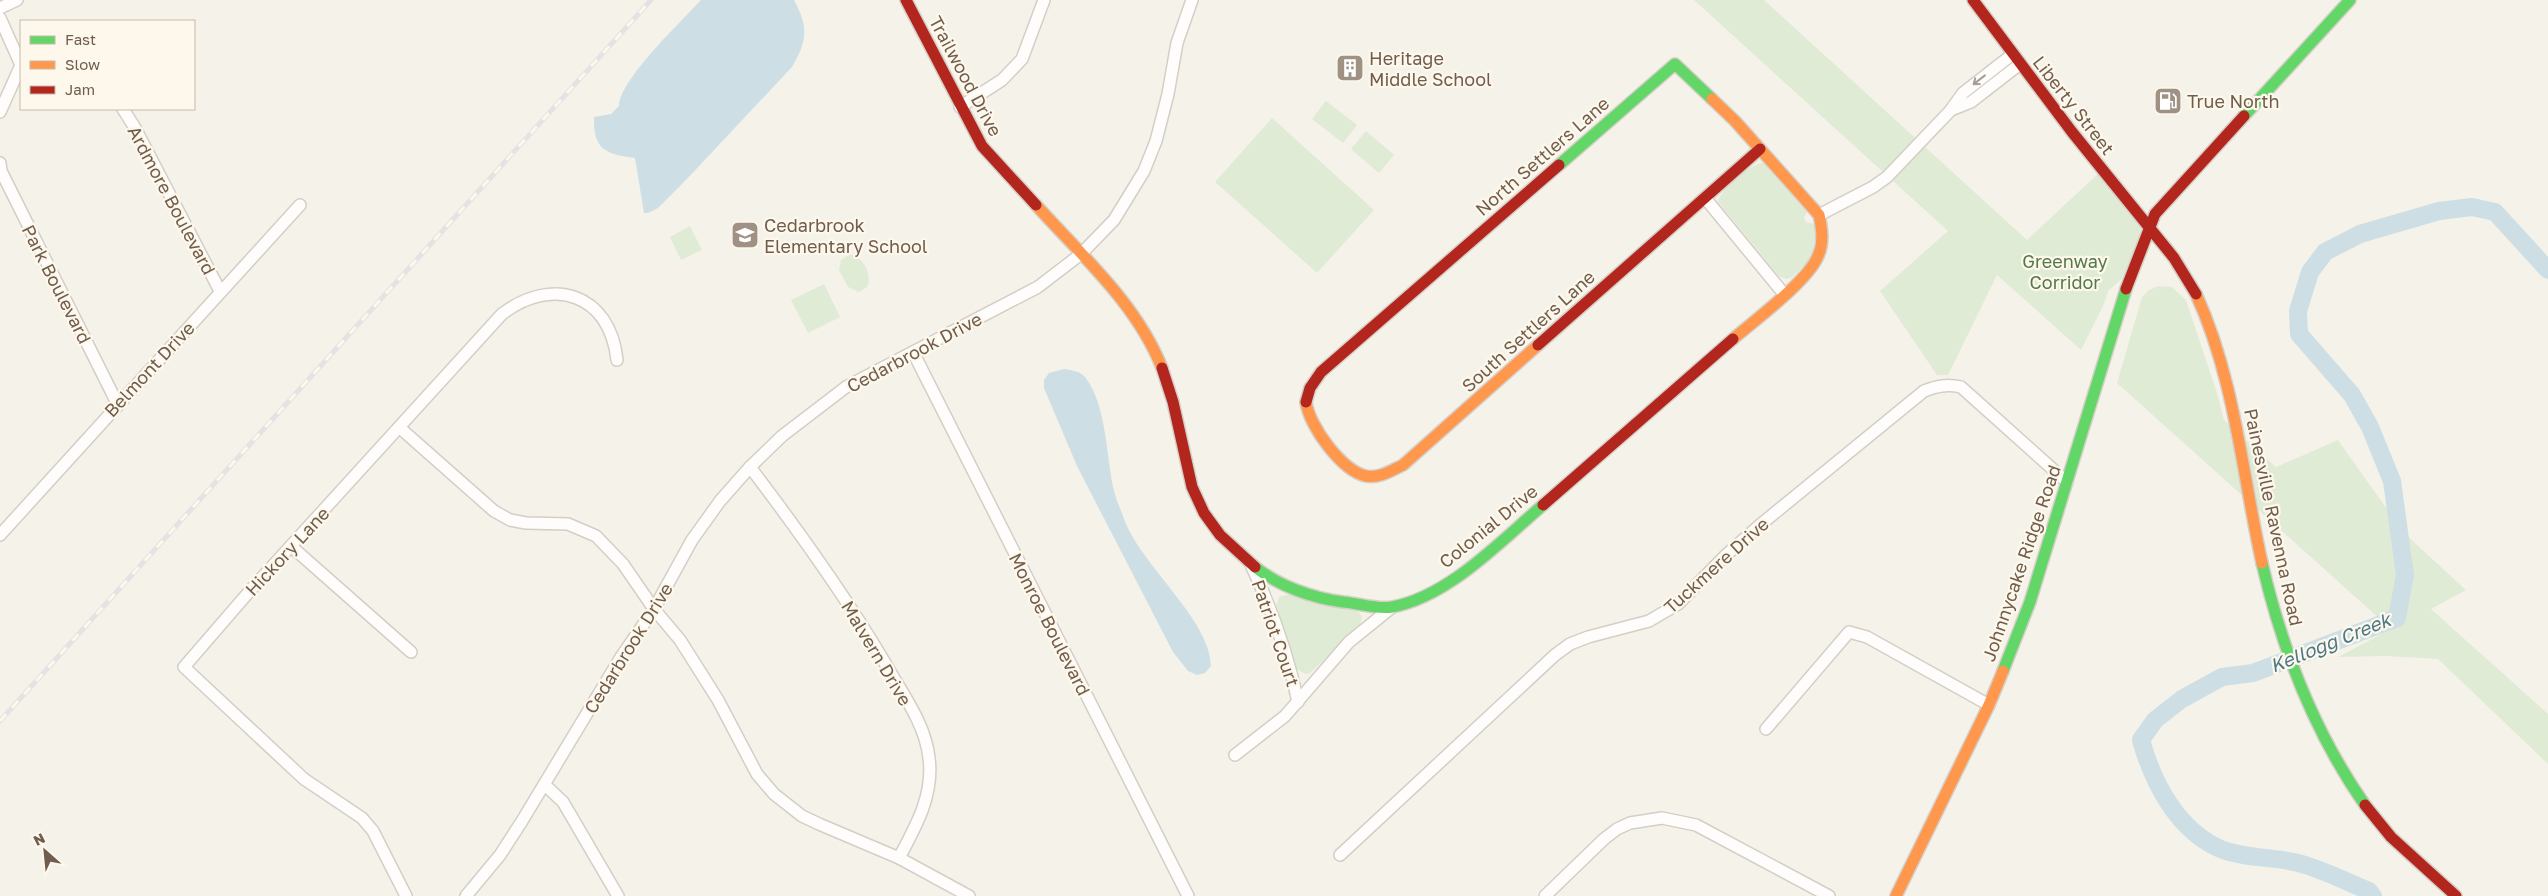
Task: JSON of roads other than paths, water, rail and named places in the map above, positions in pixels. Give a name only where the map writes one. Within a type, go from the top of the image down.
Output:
[{"type":"street","points":[[0,8],[17,0]]},
{"type":"street","name":"Trailwood Drive","points":[[906,0],[960,107],[982,146],[1081,254]]},
{"type":"street","points":[[960,107],[1002,80],[1022,59],[1044,0]]},
{"type":"street","name":"Cedarbrook Drive","points":[[466,896],[500,855],[621,657],[654,609],[692,540],[720,501],[750,468],[782,436],[846,387],[1038,287],[1081,254],[1114,220],[1144,172],[1156,141],[1168,94],[1177,43],[1192,0]]},
{"type":"street","name":"Liberty Street","points":[[1973,0],[2020,64],[2149,229]]},
{"type":"street","name":"Johnnycake Ridge Road","points":[[1896,896],[1989,705],[2030,602],[2068,482],[2120,304],[2155,214],[2182,182],[2350,0]]},
{"type":"street","points":[[0,18],[20,63]]},
{"type":"street","points":[[1819,215],[1873,187],[1900,166],[1950,111],[1963,93],[2013,54]]},
{"type":"street","name":"North Settlers Lane","points":[[1315,427],[1310,420],[1306,400],[1310,386],[1321,372],[1675,64],[1735,121],[1819,215]]},
{"type":"street","points":[[1950,111],[1970,102],[2020,64]]},
{"type":"street","points":[[0,112],[20,67]]},
{"type":"street","name":"Ardmore Boulevard","points":[[124,110],[136,128],[220,291]]},
{"type":"street","name":"South Settlers Lane","points":[[1315,427],[1345,462],[1354,470],[1366,476],[1383,475],[1403,465],[1760,149]]},
{"type":"street","name":"Park Boulevard","points":[[0,163],[1,171],[117,403]]},
{"type":"street","points":[[1705,198],[1784,294]]},
{"type":"street","name":"Belmont Drive","points":[[1,530],[300,205]]},
{"type":"street","name":"Colonial Drive","points":[[1391,608],[1449,581],[1479,561],[1811,270],[1819,256],[1824,233],[1819,215]]},
{"type":"street","name":"Painesville Ravenna Road","points":[[2149,229],[2175,260],[2192,287],[2221,359],[2246,468],[2258,544],[2284,642],[2309,708],[2348,780],[2375,818],[2456,896]]},
{"type":"street","points":[[1081,254],[1132,310],[1152,340],[1167,376],[1184,461],[1195,494],[1202,509],[1220,534],[1251,566],[1276,582],[1317,597],[1391,608]]},
{"type":"street","name":"Hickory Lane","points":[[406,896],[373,831],[362,818],[304,779],[184,667],[198,649],[502,314],[517,302],[534,295],[552,292],[569,295],[584,302],[607,323],[615,346],[617,360]]},
{"type":"street","name":"Monroe Boulevard","points":[[913,352],[1188,896]]},
{"type":"street","name":"Tuckmere Drive","points":[[1340,855],[1556,655],[1570,644],[1588,637],[1649,622],[1678,604],[1726,555],[1760,524],[1924,391],[1938,386],[1961,387],[2068,482]]},
{"type":"street","points":[[400,428],[494,512],[510,520],[526,523],[568,524],[596,536],[623,564],[654,609],[680,640],[718,700],[757,774],[774,794],[794,810],[818,824],[900,858],[969,896]]},
{"type":"street","name":"Malvern Drive","points":[[750,468],[802,535],[835,584],[888,668],[914,713],[924,736],[929,757],[927,798],[920,818],[900,858]]},
{"type":"street","points":[[292,547],[411,652]]},
{"type":"street","name":"Patriot Court","points":[[1251,566],[1268,600],[1288,658],[1298,702]]},
{"type":"street","name":"Patriot Court","points":[[1235,755],[1285,716],[1350,642],[1391,608]]},
{"type":"street","points":[[1766,729],[1849,632],[1867,637],[1989,705]]},
{"type":"street","points":[[544,785],[563,802],[618,896]]},
{"type":"street","points":[[1545,896],[1604,839],[1617,829],[1630,823],[1662,818],[1696,825],[1829,896]]},
{"type":"waterway","name":"Kellogg Creek","points":[[2373,896],[2369,891],[2313,868],[2285,860],[2231,853],[2207,842],[2180,819],[2160,789],[2141,740],[2155,720],[2182,699],[2222,677],[2253,673],[2397,618],[2405,575],[2392,481],[2370,427],[2352,395],[2299,334],[2298,311],[2310,272],[2325,252],[2360,234],[2439,211],[2472,207],[2495,212],[2548,270]]},
{"type":"railway","points":[[0,721],[651,0]]},
{"type":"place","name":"Heritage Middle School","points":[[1350,68]]},
{"type":"place","name":"True North","points":[[2168,101]]},
{"type":"place","name":"Cedarbrook Elementary School","points":[[745,235]]},
{"type":"park label","name":"Greenway Corridor","points":[[2065,271]]}]
